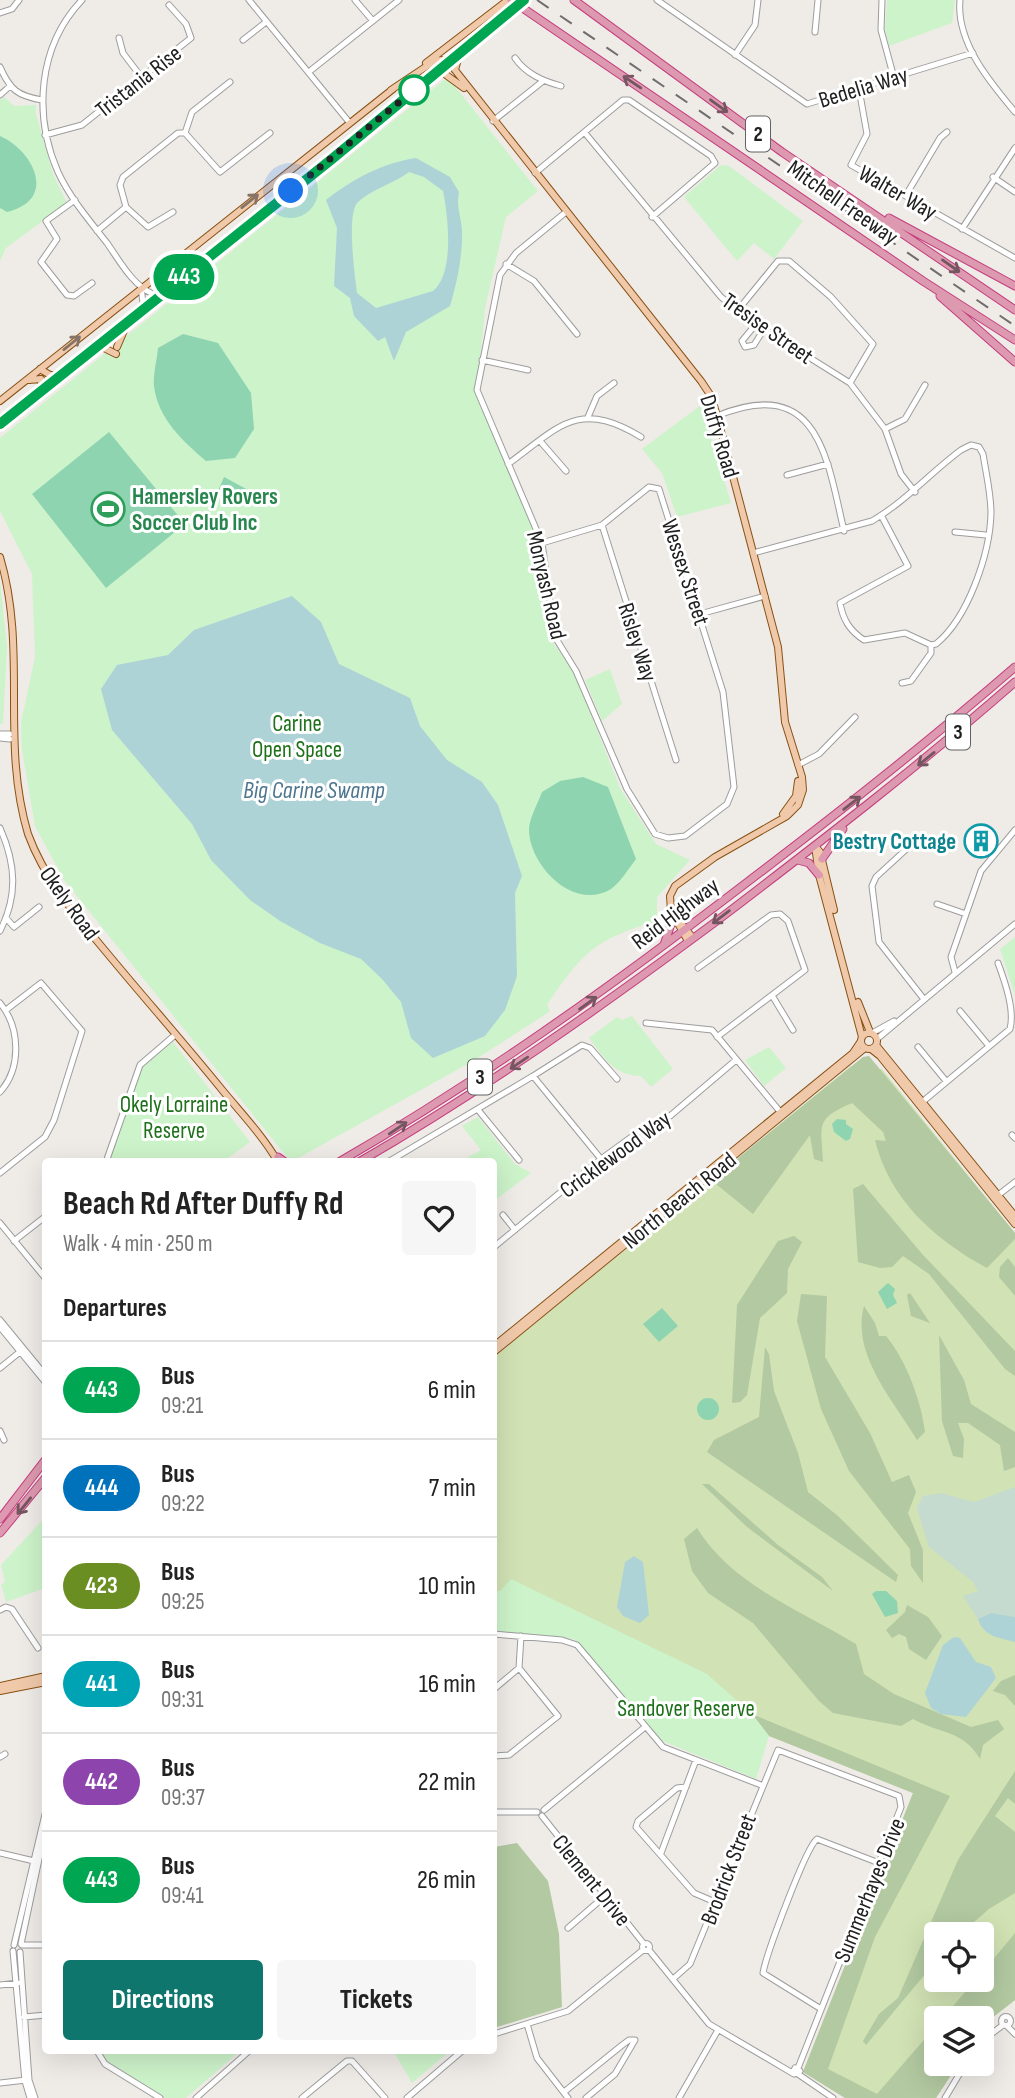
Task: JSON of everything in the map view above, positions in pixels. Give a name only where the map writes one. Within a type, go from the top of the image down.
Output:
[{"type":"highway","name":"Mitchell Freeway","points":[[509,0],[923,281],[1015,340]]},
{"type":"highway","name":"Mitchell Freeway","points":[[574,0],[782,152],[1015,310]]},
{"type":"highway","points":[[854,199],[1015,286]]},
{"type":"highway","points":[[923,281],[1015,362]]},
{"type":"highway","name":"Reid Highway","points":[[346,1158],[482,1076],[664,946],[822,826],[1015,667]]},
{"type":"highway","name":"Reid Highway","points":[[366,1158],[495,1079],[691,940],[864,809],[1015,682]]},
{"type":"highway","points":[[822,859],[839,832],[864,809]]},
{"type":"highway","points":[[815,846],[816,835],[822,826]]},
{"type":"highway","points":[[798,844],[810,842],[815,846]]},
{"type":"highway","points":[[796,860],[807,862],[819,875]]},
{"type":"highway","points":[[664,946],[672,916]]},
{"type":"highway","points":[[0,1519],[42,1465]]},
{"type":"highway","points":[[0,1533],[42,1482]]},
{"type":"main road","points":[[0,401],[349,121],[509,0]]},
{"type":"main road","points":[[1,423],[524,0]]},
{"type":"main road","points":[[454,70],[458,59],[493,25]]},
{"type":"main road","points":[[446,62],[447,50],[456,40]]},
{"type":"main road","points":[[391,90],[433,62],[446,62]]},
{"type":"main road","name":"Duffy Road","points":[[446,62],[473,97]]},
{"type":"main road","name":"Duffy Road","points":[[446,62],[711,396],[765,596],[780,659],[785,722],[802,777],[801,798],[793,811],[682,878],[670,896],[672,916]]},
{"type":"main road","points":[[438,69],[466,89]]},
{"type":"main road","points":[[98,345],[116,350],[128,321]]},
{"type":"main road","points":[[40,369],[50,375],[61,375]]},
{"type":"main road","points":[[21,384],[40,379],[44,383],[42,390]]},
{"type":"main road","name":"Okely Road","points":[[0,557],[10,595],[13,626],[10,736],[19,805],[38,859],[52,884],[278,1158]]},
{"type":"main road","points":[[815,846],[822,859],[854,988],[872,1041],[880,1056],[921,1103],[1015,1224]]},
{"type":"main road","points":[[815,846],[819,875],[843,957],[861,1039],[872,1041]]},
{"type":"main road","points":[[672,916],[691,940]]},
{"type":"main road","name":"North Beach Road","points":[[497,1350],[853,1053],[861,1039],[872,1041]]},
{"type":"main road","name":"North Beach Road","points":[[497,1344],[872,1041]]},
{"type":"main road","points":[[996,1197],[1015,1216]]},
{"type":"main road","points":[[0,1689],[42,1677]]},
{"type":"main road","points":[[0,1689],[42,1683]]},
{"type":"street","points":[[0,13],[12,9],[19,0]]},
{"type":"street","points":[[82,0],[55,42],[48,61],[42,100],[45,135],[58,170],[75,200],[141,288],[153,294],[169,289]]},
{"type":"street","points":[[249,0],[349,121]]},
{"type":"street","points":[[355,0],[373,21]]},
{"type":"street","points":[[310,71],[399,0]]},
{"type":"street","name":"Bedelia Way","points":[[657,0],[807,104],[973,54]]},
{"type":"street","points":[[735,55],[755,25],[758,0]]},
{"type":"street","points":[[815,32],[818,0]]},
{"type":"street","points":[[882,0],[881,30],[894,78]]},
{"type":"street","points":[[960,0],[961,28],[973,54],[1015,112]]},
{"type":"street","name":"Tristania Rise","points":[[45,135],[82,125],[191,38],[186,23],[169,5]]},
{"type":"street","points":[[243,40],[266,22]]},
{"type":"street","points":[[118,38],[123,53],[142,78]]},
{"type":"street","points":[[515,58],[521,67],[543,81],[561,86]]},
{"type":"street","points":[[0,67],[9,87],[24,97],[42,100]]},
{"type":"street","points":[[493,121],[543,81]]},
{"type":"street","points":[[186,134],[192,111],[230,82]]},
{"type":"street","points":[[0,95],[9,87]]},
{"type":"street","name":"Walter Way","points":[[859,89],[867,134],[851,165],[1015,258]]},
{"type":"street","points":[[535,173],[627,99],[713,158],[714,167],[652,217]]},
{"type":"street","name":"Tresise Street","points":[[585,132],[720,297],[756,324],[850,383],[885,429],[901,474],[915,492]]},
{"type":"street","points":[[906,195],[940,138],[947,132]]},
{"type":"street","points":[[173,212],[148,227],[126,207],[120,185],[123,177],[178,133],[186,134],[220,172],[271,133]]},
{"type":"street","points":[[962,229],[993,177],[1015,148]]},
{"type":"street","points":[[993,177],[1015,192]]},
{"type":"street","points":[[75,200],[46,221],[57,239],[41,262],[67,295],[74,296],[92,283]]},
{"type":"street","points":[[97,231],[126,207]]},
{"type":"street","name":"Monyash Road","points":[[566,212],[506,264],[492,305],[477,390],[542,543],[555,637],[576,671],[627,789],[655,834],[668,838],[685,836],[727,804],[734,787]]},
{"type":"street","points":[[738,310],[778,261],[789,261],[831,297],[873,344],[850,383]]},
{"type":"street","points":[[506,264],[534,281],[577,334]]},
{"type":"street","points":[[139,312],[143,303],[141,288]]},
{"type":"street","points":[[756,324],[742,341],[746,347],[754,345],[764,329]]},
{"type":"street","points":[[482,360],[528,370]]},
{"type":"street","points":[[588,417],[597,396],[614,383]]},
{"type":"street","points":[[885,429],[905,419],[925,385]]},
{"type":"street","points":[[717,416],[752,405],[786,411],[814,428],[828,464],[844,531]]},
{"type":"street","points":[[508,464],[572,419],[588,417],[620,424],[640,437]]},
{"type":"street","points":[[540,441],[566,471]]},
{"type":"street","points":[[753,553],[844,531],[881,515],[915,492],[961,450],[971,445],[979,447],[983,454],[991,514],[985,550],[977,582],[966,603],[940,640],[931,645]]},
{"type":"street","points":[[787,475],[828,464]]},
{"type":"street","name":"Wessex Street","points":[[542,543],[601,525],[649,487],[659,489],[723,692],[734,787]]},
{"type":"street","points":[[881,515],[908,566],[840,603],[848,626],[864,640],[905,633],[931,645]]},
{"type":"street","name":"Risley Way","points":[[601,525],[676,760]]},
{"type":"street","points":[[955,532],[986,535]]},
{"type":"street","points":[[700,614],[765,596]]},
{"type":"street","points":[[902,683],[911,681],[931,653],[931,645]]},
{"type":"street","points":[[798,765],[828,747],[855,717]]},
{"type":"street","points":[[0,736],[10,736]]},
{"type":"street","points":[[0,828],[14,877],[13,901],[0,931]]},
{"type":"street","points":[[955,972],[951,957],[984,865],[1015,830]]},
{"type":"street","points":[[912,844],[876,877],[872,886],[879,942],[923,998]]},
{"type":"street","points":[[0,861],[11,860]]},
{"type":"street","points":[[937,904],[966,914]]},
{"type":"street","points":[[6,918],[14,927],[39,907]]},
{"type":"street","points":[[698,968],[771,915],[780,914],[788,921],[805,970],[717,1037]]},
{"type":"street","points":[[872,1041],[1015,925]]},
{"type":"street","points":[[921,1103],[1014,1022],[1015,1013],[998,963]]},
{"type":"street","points":[[0,1173],[45,1137],[54,1120],[82,1031],[41,983],[6,1010]]},
{"type":"street","points":[[773,997],[793,1030]]},
{"type":"street","points":[[0,1003],[6,1010],[16,1048],[14,1066],[0,1092]]},
{"type":"street","points":[[960,1011],[989,1046]]},
{"type":"street","points":[[646,1023],[712,1030],[781,1113]]},
{"type":"street","points":[[107,1158],[140,1065],[175,1035]]},
{"type":"street","points":[[395,1158],[479,1111],[582,1045],[590,1048],[617,1079]]},
{"type":"street","points":[[918,1047],[946,1081]]},
{"type":"street","name":"Cricklewood Way","points":[[497,1245],[601,1159],[648,1125],[670,1116],[736,1060]]},
{"type":"street","points":[[533,1076],[601,1159]]},
{"type":"street","points":[[479,1111],[519,1160]]},
{"type":"street","points":[[996,1197],[1015,1182]]},
{"type":"street","points":[[503,1215],[515,1230]]},
{"type":"street","points":[[15,1241],[42,1219]]},
{"type":"street","points":[[0,1223],[42,1274]]},
{"type":"street","points":[[0,1321],[42,1378]]},
{"type":"street","points":[[0,1327],[42,1372]]},
{"type":"street","points":[[0,1368],[21,1350]]},
{"type":"street","points":[[0,1431],[4,1440]]},
{"type":"street","points":[[0,1610],[6,1607],[12,1609],[38,1648]]},
{"type":"street","points":[[497,1634],[562,1640],[577,1645],[663,1747],[761,1785]]},
{"type":"street","points":[[497,1756],[509,1755],[558,1716],[519,1668],[521,1636]]},
{"type":"street","points":[[497,1686],[519,1668]]},
{"type":"street","points":[[541,1813],[645,1727]]},
{"type":"street","name":"Summerhayes Drive","points":[[775,1752],[781,1749],[899,1796],[901,1807],[796,2071]]},
{"type":"street","name":"Brodrick Street","points":[[673,1979],[690,1964],[775,1752]]},
{"type":"street","points":[[661,1853],[696,1760]]},
{"type":"street","points":[[686,1787],[677,1788],[636,1824],[694,1893],[715,1902]]},
{"type":"street","name":"Clement Drive","points":[[497,1812],[541,1813],[645,1948],[702,2015],[718,2030],[796,2071],[833,2098]]},
{"type":"street","points":[[30,2098],[19,1983],[19,1948],[42,1829]]},
{"type":"street","points":[[821,2010],[763,1973],[802,1866],[816,1837],[879,1863]]},
{"type":"street","points":[[35,1861],[42,1839]]},
{"type":"street","points":[[0,1853],[35,1861]]},
{"type":"street","points":[[568,1928],[605,1896]]},
{"type":"street","points":[[19,1948],[42,1945]]},
{"type":"street","points":[[497,2033],[568,2011],[645,1948]]},
{"type":"street","points":[[0,1984],[19,1983]]},
{"type":"street","points":[[23,2017],[42,2015]]},
{"type":"street","points":[[994,2030],[1009,2021],[1015,2034]]},
{"type":"street","points":[[527,2024],[537,2058],[568,2098]]},
{"type":"street","points":[[678,2098],[718,2030]]},
{"type":"street","points":[[564,2092],[629,2040],[635,2040],[615,2074],[586,2098]]},
{"type":"street","points":[[99,2054],[105,2064],[160,2098]]},
{"type":"street","points":[[196,2098],[246,2054]]},
{"type":"street","points":[[407,2098],[458,2054]]},
{"type":"street","points":[[302,2098],[347,2061],[352,2061],[385,2098]]},
{"type":"street","points":[[945,2098],[958,2076]]},
{"type":"street","points":[[0,2083],[27,2080]]},
{"type":"street","points":[[27,2080],[35,2098]]},
{"type":"green space","points":[[887,0],[955,0],[952,23],[889,46],[885,29]]},
{"type":"green space","name":"Carine Open Space","points":[[444,80],[450,80],[538,191],[506,217],[485,308],[477,392],[527,511],[537,547],[552,641],[574,672],[620,788],[656,844],[690,860],[657,897],[657,921],[619,934],[592,950],[559,987],[547,1005],[550,1011],[473,1061],[298,1158],[288,1158],[64,880],[35,826],[22,750],[21,723],[35,657],[32,574],[0,511],[0,438]]},
{"type":"green space","points":[[4,97],[14,106],[36,105],[36,114],[53,174],[67,203],[6,248],[0,261],[0,100]]},
{"type":"green space","points":[[0,136],[23,153],[31,163],[35,175],[36,187],[32,197],[23,206],[7,212],[0,208]]},
{"type":"green space","points":[[721,165],[729,166],[803,221],[774,259],[754,243],[737,261],[684,197]]},
{"type":"green space","points":[[183,334],[218,343],[251,393],[254,429],[235,458],[206,461],[180,437],[166,419],[156,398],[154,386],[158,348]]},
{"type":"green space","points":[[701,405],[731,503],[677,517],[662,473],[642,449]]},
{"type":"green space","name":"Hamersley Rovers Soccer Club Inc","points":[[109,432],[185,524],[106,588],[32,494]]},
{"type":"green space","points":[[224,477],[250,491],[244,503],[218,491]]},
{"type":"green space","points":[[0,581],[7,647],[3,724],[0,724]]},
{"type":"green space","points":[[610,669],[622,704],[602,721],[585,680]]},
{"type":"green space","points":[[583,777],[608,787],[636,859],[611,889],[597,894],[582,894],[569,890],[556,881],[536,856],[529,828],[542,792],[560,781]]},
{"type":"green space","points":[[1015,937],[1015,995],[1000,949]]},
{"type":"green space","points":[[632,1016],[673,1069],[651,1087],[641,1076],[617,1069],[589,1038],[617,1017],[622,1020]]},
{"type":"green space","name":"Okely Lorraine Reserve","points":[[173,1042],[250,1142],[228,1158],[110,1158],[142,1067]]},
{"type":"green space","points":[[769,1047],[786,1068],[764,1086],[745,1060]]},
{"type":"green space","points":[[869,1056],[1015,1233],[1015,1239],[987,1268],[932,1231],[903,1199],[891,1181],[875,1140],[886,1141],[883,1132],[852,1103],[832,1114],[823,1124],[823,1162],[814,1159],[810,1135],[753,1214],[711,1180],[863,1057]]},
{"type":"green space","points":[[851,1066],[882,1069],[1015,1233],[1015,2000],[994,2016],[994,2006],[924,2006],[924,2076],[950,2076],[936,2098],[845,2098],[803,2072],[913,1793],[769,1736],[752,1714],[497,1592],[497,1355]]},
{"type":"green space","points":[[478,1117],[515,1164],[531,1173],[497,1199],[497,1158],[466,1158],[481,1150],[462,1126]]},
{"type":"green space","points":[[837,1119],[846,1120],[846,1124],[853,1129],[850,1139],[846,1141],[834,1132],[832,1124]]},
{"type":"green space","points":[[863,1184],[923,1255],[1015,1351],[1015,1376],[1005,1369],[929,1274],[903,1256],[892,1267],[880,1268],[858,1262],[853,1189]]},
{"type":"green space","points":[[794,1236],[802,1242],[788,1269],[787,1293],[760,1318],[747,1395],[740,1402],[732,1403],[737,1305],[778,1241]]},
{"type":"green space","points":[[1008,1258],[1015,1267],[1015,1296],[999,1277],[1000,1267]]},
{"type":"green space","points":[[888,1283],[895,1289],[893,1295],[897,1303],[887,1309],[878,1292]]},
{"type":"green space","points":[[910,1293],[930,1323],[911,1316],[907,1295]]},
{"type":"green space","points":[[801,1294],[827,1296],[825,1357],[870,1433],[892,1482],[909,1475],[916,1492],[908,1513],[923,1550],[923,1583],[911,1566],[910,1549],[849,1471],[821,1409],[797,1321]]},
{"type":"green space","points":[[864,1306],[875,1323],[879,1336],[886,1336],[912,1381],[925,1432],[917,1440],[869,1360],[862,1324]]},
{"type":"green space","points":[[662,1308],[678,1326],[659,1342],[643,1324]]},
{"type":"green space","points":[[939,1335],[964,1380],[971,1404],[1015,1432],[1015,1467],[1004,1471],[1000,1445],[968,1423],[958,1423],[964,1439],[963,1458],[953,1456],[942,1421]]},
{"type":"green space","points":[[765,1347],[769,1354],[774,1391],[798,1453],[808,1492],[838,1516],[898,1575],[896,1582],[707,1452],[714,1440],[759,1417]]},
{"type":"green space","points":[[708,1398],[716,1401],[719,1409],[716,1417],[708,1420],[700,1417],[697,1409],[700,1401]]},
{"type":"green space","points":[[702,1484],[709,1484],[778,1545],[822,1577],[833,1591],[747,1527]]},
{"type":"green space","points":[[1015,1487],[1015,1617],[991,1613],[978,1619],[963,1596],[978,1591],[973,1582],[929,1547],[917,1508],[923,1496],[941,1493],[974,1502]]},
{"type":"green space","points":[[42,1520],[42,1589],[6,1602],[1,1584],[5,1583],[1,1565]]},
{"type":"green space","points":[[697,1528],[729,1566],[748,1581],[856,1644],[864,1674],[894,1694],[971,1727],[998,1720],[1004,1729],[983,1745],[980,1759],[959,1737],[913,1719],[901,1726],[833,1713],[819,1701],[753,1623],[708,1593],[692,1571],[684,1539]]},
{"type":"green space","name":"Sandover Reserve","points":[[511,1579],[707,1674],[752,1714],[769,1736],[756,1779],[660,1740],[574,1639],[497,1631],[497,1591]]},
{"type":"green space","points":[[886,1591],[897,1601],[898,1613],[885,1617],[872,1594]]},
{"type":"green space","points":[[907,1605],[928,1617],[942,1636],[926,1660],[909,1649],[906,1637],[899,1634],[892,1638],[886,1630],[905,1612]]},
{"type":"green space","points":[[1015,1675],[1015,1706],[1005,1695],[993,1691],[1001,1681]]},
{"type":"green space","points":[[752,1714],[950,1796],[875,1937],[828,2069],[877,2094],[924,2040],[924,2076],[950,2076],[936,2098],[845,2098],[803,2072],[913,1793],[769,1736]]},
{"type":"green space","points":[[1015,1771],[1015,1804],[1008,1798],[995,1816],[1015,1832],[1015,1893],[974,1922],[931,1922],[958,1860]]},
{"type":"green space","points":[[517,1843],[548,1881],[559,1934],[562,2007],[497,2027],[497,1846]]},
{"type":"green space","points":[[1015,1933],[1015,2000],[994,2016],[994,2006],[953,2006],[965,1992],[994,1992],[994,1958]]},
{"type":"green space","points":[[924,1938],[924,1975],[866,2045],[863,2041],[879,2014],[898,1998]]},
{"type":"green space","points":[[101,2054],[237,2054],[186,2098],[164,2098],[102,2059]]},
{"type":"green space","points":[[395,2054],[446,2054],[412,2083]]},
{"type":"water","points":[[416,158],[450,177],[459,192],[462,239],[459,268],[450,306],[406,332],[394,361],[385,337],[378,341],[354,316],[350,298],[334,286],[337,228],[326,200],[368,173]],"holes":[[[409,172],[424,177],[443,191],[448,244],[445,271],[433,291],[376,308],[357,293],[352,245],[354,208],[364,197]]]},
{"type":"water","name":"Big Carine Swamp","points":[[292,596],[321,622],[339,664],[410,698],[420,726],[447,760],[482,782],[498,805],[522,876],[515,893],[517,976],[505,1010],[485,1036],[433,1058],[411,1038],[401,1002],[361,959],[320,943],[280,921],[250,900],[211,860],[192,824],[112,730],[101,689],[117,665],[168,655],[194,630]]},
{"type":"water","points":[[634,1556],[643,1562],[649,1615],[640,1623],[623,1616],[617,1607],[625,1562]]},
{"type":"water","points":[[991,1613],[1015,1617],[1015,1642],[992,1635],[980,1625],[978,1619]]},
{"type":"water","points":[[954,1637],[960,1638],[976,1662],[991,1667],[996,1678],[966,1717],[941,1714],[931,1708],[925,1693],[943,1645]]},
{"type":"railway","points":[[537,0],[1015,326]]},
{"type":"bus line","name":"443","points":[[0,424],[332,159],[524,0]]},
{"type":"place","name":"Hamersley Rovers Soccer Club Inc","points":[[108,509]]},
{"type":"place","name":"Bestry Cottage","points":[[981,841]]},
{"type":"route","points":[[291,191],[419,86],[414,90]]}]
